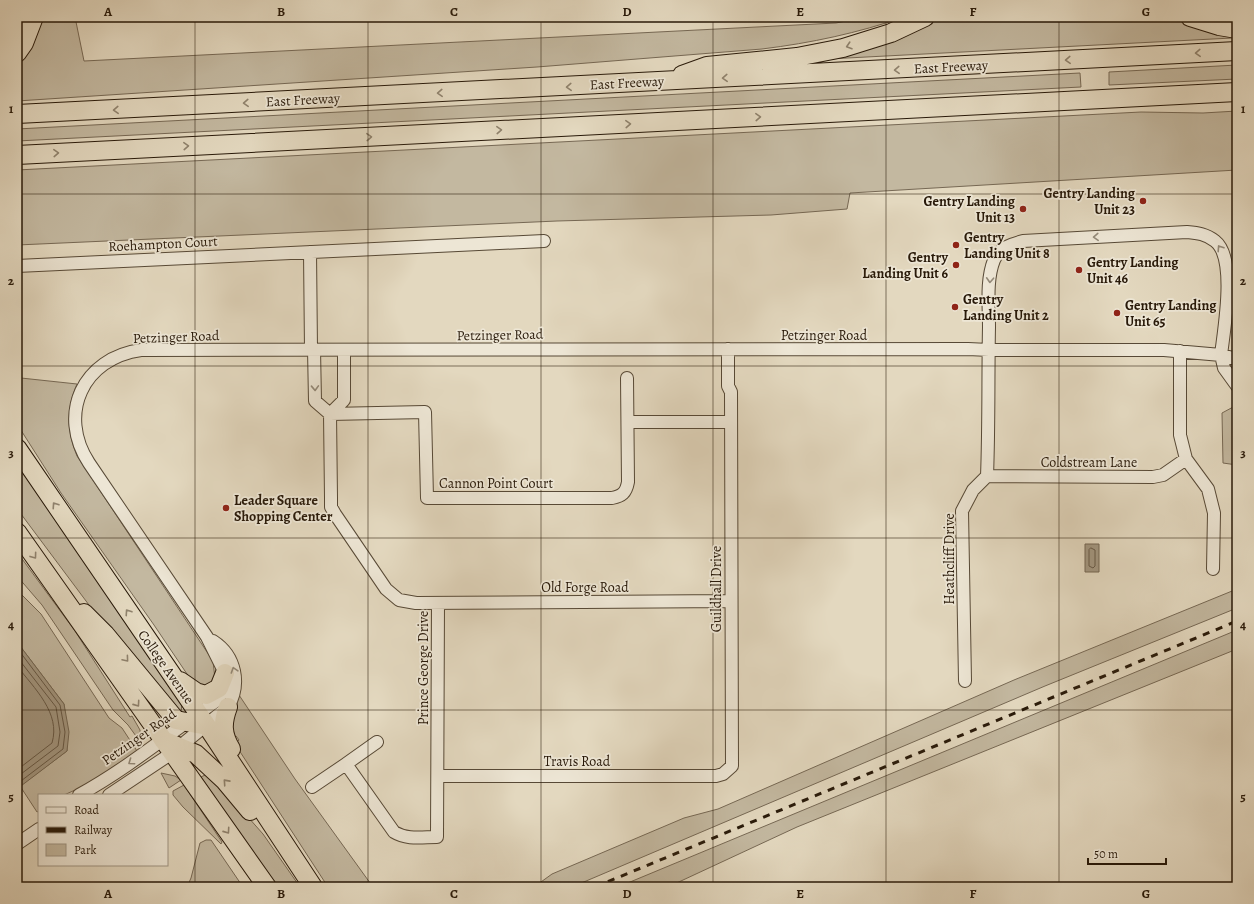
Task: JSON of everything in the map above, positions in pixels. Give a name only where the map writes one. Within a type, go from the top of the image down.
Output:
[{"type":"highway","points":[[17,53],[24,43],[34,17]]},
{"type":"highway","points":[[664,82],[707,66],[797,57],[843,48],[891,33],[925,17]]},
{"type":"highway","points":[[1190,17],[1219,26],[1237,29]]},
{"type":"highway","name":"East Freeway","points":[[17,114],[664,82],[1237,51]]},
{"type":"highway","points":[[17,155],[1237,92]]},
{"type":"highway","name":"College Avenue","points":[[17,448],[171,675],[198,720],[309,881]]},
{"type":"highway","points":[[17,532],[172,747],[266,887]]},
{"type":"highway","points":[[51,580],[105,634],[176,720],[198,720]]},
{"type":"highway","points":[[171,675],[196,692],[206,695],[219,688],[225,673]]},
{"type":"highway","points":[[228,707],[224,719],[225,740],[255,786],[264,815]]},
{"type":"highway","points":[[172,747],[196,754],[225,781],[309,881]]},
{"type":"street","points":[[987,476],[990,275],[994,259],[1006,246],[1023,241],[1187,232],[1203,234],[1216,242],[1225,256],[1228,272],[1221,355],[1224,368],[1237,386]]},
{"type":"street","name":"Roehampton Court","points":[[17,266],[544,241]]},
{"type":"street","points":[[310,252],[312,349],[315,401],[330,414],[344,400],[344,350]]},
{"type":"street","name":"Petzinger Road","points":[[110,794],[172,747],[221,696],[226,685],[225,673],[207,637],[82,452],[75,423],[78,399],[84,384],[92,373],[103,364],[129,352],[312,349],[1180,351],[1221,355],[1237,359]]},
{"type":"street","name":"Guildhall Drive","points":[[716,776],[724,774],[732,766],[732,422],[731,392],[728,386],[732,349]]},
{"type":"street","points":[[1180,351],[1180,435],[1186,459],[1208,489],[1214,513],[1212,569]]},
{"type":"street","name":"Cannon Point Court","points":[[330,414],[425,412],[427,498],[612,498],[620,497],[626,491],[628,482],[627,378]]},
{"type":"street","name":"Prince George Drive","points":[[330,414],[331,507],[386,589],[399,600],[416,603],[438,603],[438,837],[410,838],[394,832],[346,764]]},
{"type":"street","points":[[628,422],[732,422]]},
{"type":"street","name":"Coldstream Lane","points":[[987,476],[1153,477],[1163,475],[1186,459]]},
{"type":"street","name":"Heathcliff Drive","points":[[965,681],[962,512],[973,490],[987,476]]},
{"type":"street","name":"Old Forge Road","points":[[438,603],[731,601]]},
{"type":"street","name":"Petzinger Road","points":[[81,794],[172,747],[198,720],[228,707],[236,687],[235,671],[229,658],[218,644],[207,637]]},
{"type":"street","points":[[312,786],[377,742]]},
{"type":"street","name":"Travis Road","points":[[438,776],[716,776]]},
{"type":"street","points":[[17,833],[38,829]]},
{"type":"street","points":[[17,844],[38,830]]},
{"type":"green space","points":[[40,17],[75,17],[84,61],[836,23],[865,17],[904,17],[834,37],[762,49],[537,67],[17,101],[17,61]]},
{"type":"green space","points":[[934,17],[1177,17],[1188,23],[1232,34],[1232,38],[828,59],[917,27]]},
{"type":"green space","points":[[1237,65],[1237,79],[1109,85],[1109,72]]},
{"type":"green space","points":[[1080,73],[1081,87],[17,141],[17,129]]},
{"type":"green space","points":[[1237,111],[1237,170],[850,193],[847,209],[771,215],[557,221],[17,245],[17,170],[1141,112],[1203,113]]},
{"type":"green space","points":[[17,372],[21,378],[77,384],[71,402],[69,420],[71,438],[77,456],[213,661],[215,679],[208,687],[193,683],[61,493],[17,424]]},
{"type":"green space","points":[[1237,406],[1237,465],[1223,463],[1222,413]]},
{"type":"green space","points":[[17,461],[182,704],[181,712],[89,605],[21,514],[17,507]]},
{"type":"green space","points":[[17,552],[75,631],[130,717],[132,716],[140,730],[141,743],[128,725],[113,710],[42,605],[17,576]]},
{"type":"green space","points":[[1237,589],[1237,608],[1045,686],[572,887],[534,887],[552,874],[684,818],[718,809],[1014,680]]},
{"type":"green space","points":[[17,590],[41,614],[109,718],[122,728],[137,751],[93,782],[66,794],[38,794],[37,812],[20,786],[67,751],[64,704],[17,642]]},
{"type":"green space","points":[[1237,630],[1237,649],[797,827],[668,887],[618,887]]},
{"type":"green space","points":[[239,695],[295,779],[373,887],[328,887],[235,744],[239,740],[236,736],[231,739],[235,706]]},
{"type":"green space","points":[[161,773],[175,776],[181,780],[169,788]]},
{"type":"green space","points":[[209,773],[263,834],[300,887],[276,887],[201,777]]},
{"type":"green space","points":[[184,785],[222,842],[221,844],[183,807],[173,795],[173,791]]},
{"type":"green space","points":[[206,840],[211,840],[243,887],[187,887],[191,878],[200,843]]},
{"type":"water","points":[[1085,544],[1099,544],[1099,572],[1085,572]]},
{"type":"water","points":[[17,642],[64,704],[69,732],[67,751],[17,789]]},
{"type":"railway","points":[[595,887],[1237,621]]},
{"type":"place","name":"Gentry Landing Unit 23","points":[[1143,201]]},
{"type":"place","name":"Gentry Landing Unit 13","points":[[1023,209]]},
{"type":"place","name":"Gentry Landing Unit 8","points":[[956,245]]},
{"type":"place","name":"Gentry Landing Unit 6","points":[[956,265]]},
{"type":"place","name":"Gentry Landing Unit 46","points":[[1079,270]]},
{"type":"place","name":"Gentry Landing Unit 2","points":[[955,307]]},
{"type":"place","name":"Gentry Landing Unit 65","points":[[1117,313]]},
{"type":"place","name":"Leader Square Shopping Center","points":[[226,508]]}]
